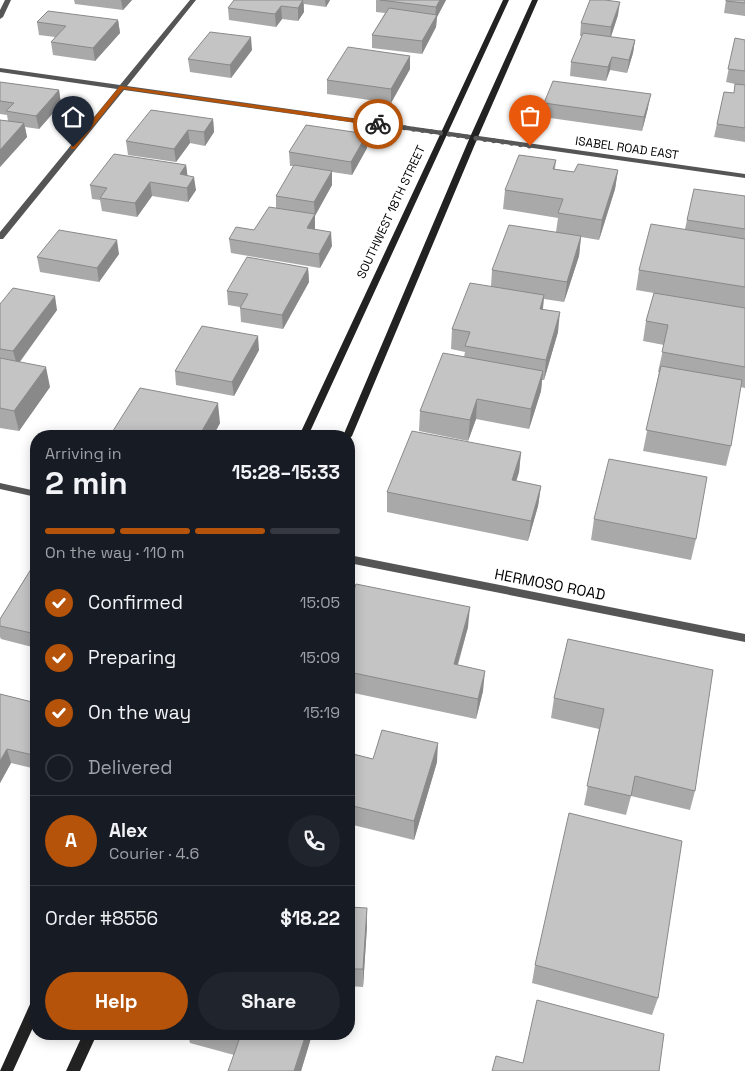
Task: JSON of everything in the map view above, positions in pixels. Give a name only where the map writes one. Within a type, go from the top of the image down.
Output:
[{"type":"main road","name":"SOUTHWEST 18TH STREET","points":[[306,430],[506,0]]},
{"type":"main road","points":[[350,430],[535,0]]},
{"type":"main road","points":[[6,1071],[30,1020]]},
{"type":"main road","points":[[74,1071],[87,1040]]},
{"type":"street","points":[[0,17],[8,0]]},
{"type":"street","points":[[0,237],[193,0]]},
{"type":"street","name":"ISABEL ROAD EAST","points":[[0,70],[745,176]]},
{"type":"street","points":[[0,486],[30,493]]},
{"type":"street","name":"HERMOSO ROAD","points":[[355,560],[745,638]]},
{"type":"building","points":[[234,0],[303,0],[298,8],[281,6],[275,14],[228,8]]},
{"type":"building","points":[[380,0],[440,0],[436,7]]},
{"type":"building","points":[[590,0],[620,2],[611,27],[581,23]]},
{"type":"building","points":[[745,0],[745,3],[726,1]]},
{"type":"building","points":[[389,8],[437,15],[422,41],[372,35]]},
{"type":"building","points":[[48,11],[118,20],[93,48],[51,42],[66,26],[37,22]]},
{"type":"building","points":[[210,32],[251,37],[230,65],[188,59]]},
{"type":"building","points":[[583,33],[635,40],[629,60],[612,57],[608,67],[571,62]]},
{"type":"building","points":[[735,38],[745,40],[745,71],[728,69]]},
{"type":"building","points":[[348,47],[410,56],[391,89],[327,80]]},
{"type":"building","points":[[553,81],[651,94],[644,117],[544,103]]},
{"type":"building","points":[[0,82],[59,90],[36,116],[6,111],[14,103],[0,101]]},
{"type":"building","points":[[735,84],[745,85],[745,128],[717,124],[724,92],[734,93]]},
{"type":"building","points":[[151,110],[213,119],[204,132],[188,130],[174,149],[126,141]]},
{"type":"building","points":[[0,120],[24,123],[0,150]]},
{"type":"building","points":[[306,125],[367,134],[351,162],[289,152]]},
{"type":"building","points":[[114,154],[186,165],[180,174],[194,177],[187,188],[150,182],[135,203],[100,198],[107,188],[90,185]]},
{"type":"building","points":[[519,155],[556,160],[553,169],[574,172],[578,164],[618,170],[602,220],[558,213],[563,199],[505,190]]},
{"type":"building","points":[[294,165],[332,171],[314,202],[276,196]]},
{"type":"building","points":[[694,189],[745,196],[745,229],[687,220]]},
{"type":"building","points":[[269,207],[315,214],[307,228],[331,232],[319,254],[229,239],[236,227],[254,230]]},
{"type":"building","points":[[651,224],[745,239],[745,287],[639,270]]},
{"type":"building","points":[[509,225],[581,236],[567,282],[492,270]]},
{"type":"building","points":[[59,230],[117,240],[97,268],[37,257]]},
{"type":"building","points":[[247,257],[308,268],[282,315],[240,308],[248,294],[227,291]]},
{"type":"building","points":[[470,283],[544,295],[540,309],[560,312],[546,360],[465,346],[470,332],[452,329]]},
{"type":"building","points":[[13,288],[55,296],[13,351],[0,349],[0,304]]},
{"type":"building","points":[[654,293],[745,308],[745,367],[662,352],[668,325],[646,321]]},
{"type":"building","points":[[202,326],[258,336],[232,382],[175,371]]},
{"type":"building","points":[[443,353],[543,371],[531,409],[477,399],[470,420],[420,411]]},
{"type":"building","points":[[0,358],[46,367],[14,411],[0,408]]},
{"type":"building","points":[[661,366],[742,380],[731,446],[646,430]]},
{"type":"building","points":[[140,388],[218,403],[202,430],[114,430]]},
{"type":"building","points":[[412,431],[521,452],[512,480],[541,486],[531,521],[387,492]]},
{"type":"building","points":[[609,459],[707,477],[696,539],[594,519]]},
{"type":"building","points":[[30,571],[30,633],[0,626],[0,619]]},
{"type":"building","points":[[356,584],[470,607],[454,664],[485,671],[478,699],[355,673]]},
{"type":"building","points":[[568,639],[713,670],[695,791],[635,776],[631,796],[587,786],[604,709],[554,698]]},
{"type":"building","points":[[0,694],[30,702],[30,754],[7,749],[0,761]]},
{"type":"building","points":[[382,730],[438,743],[414,821],[355,806],[355,754],[373,759]]},
{"type":"building","points":[[569,813],[682,841],[658,998],[535,965]]},
{"type":"building","points":[[355,907],[367,908],[363,969],[355,969]]},
{"type":"building","points":[[537,1000],[664,1034],[659,1071],[492,1071],[496,1056],[523,1063]]},
{"type":"building","points":[[239,1040],[304,1040],[294,1071],[228,1071]]},
{"type":"way so far","points":[[378,124],[530,146]]},
{"type":"route","points":[[73,147],[122,88],[378,124]]}]
